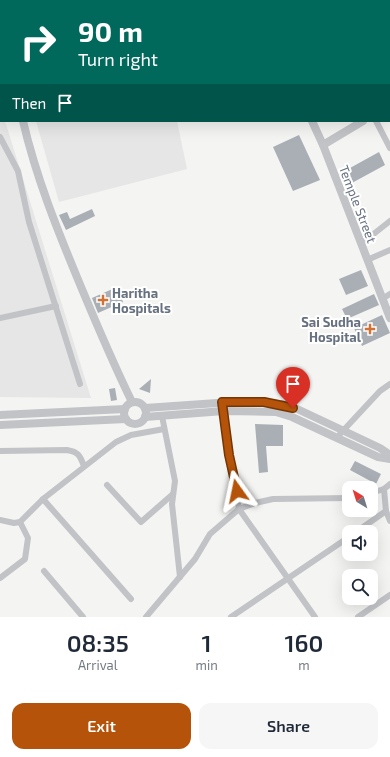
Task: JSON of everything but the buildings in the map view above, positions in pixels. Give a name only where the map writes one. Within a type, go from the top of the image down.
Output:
[{"type":"street","points":[[23,122],[30,152],[52,218],[109,355],[132,402]]},
{"type":"street","name":"Temple Street","points":[[312,122],[324,145],[390,318]]},
{"type":"street","points":[[324,145],[361,122]]},
{"type":"street","points":[[377,122],[390,148]]},
{"type":"street","points":[[0,137],[18,171],[29,222],[80,384]]},
{"type":"street","points":[[361,244],[390,221]]},
{"type":"street","points":[[367,260],[390,250]]},
{"type":"street","points":[[382,299],[390,294]]},
{"type":"street","points":[[0,318],[56,306]]},
{"type":"street","points":[[337,439],[342,430],[380,391],[390,384]]},
{"type":"street","points":[[132,402],[142,404],[145,408],[145,417]]},
{"type":"street","points":[[126,419],[125,409],[132,402]]},
{"type":"street","points":[[145,408],[222,402],[264,402],[281,404],[342,430],[380,448],[390,455]]},
{"type":"street","points":[[222,402],[239,509],[315,617]]},
{"type":"street","points":[[0,415],[125,409]]},
{"type":"street","points":[[0,425],[126,419],[129,422],[138,423],[145,417],[224,411],[276,412],[292,417],[378,457],[390,459]]},
{"type":"street","points":[[162,416],[175,481],[172,504],[180,577]]},
{"type":"street","points":[[0,520],[14,523],[20,522],[43,499],[116,442],[131,435],[164,429]]},
{"type":"street","points":[[0,451],[76,451],[80,455],[84,466]]},
{"type":"street","points":[[378,491],[384,489],[390,484]]},
{"type":"street","points":[[107,485],[141,522],[174,494]]},
{"type":"street","points":[[384,489],[386,511],[390,521]]},
{"type":"street","points":[[146,617],[195,559],[210,534],[239,509],[272,499],[342,498]]},
{"type":"street","points":[[43,499],[131,599]]},
{"type":"street","points":[[366,525],[386,511]]},
{"type":"street","points":[[0,578],[24,559],[28,538],[20,522]]},
{"type":"street","points":[[231,617],[342,542]]},
{"type":"street","points":[[44,571],[83,617]]},
{"type":"street","points":[[358,617],[390,595]]},
{"type":"shaded area","points":[[0,122],[5,122],[91,398],[0,397]]},
{"type":"shaded area","points":[[36,122],[177,122],[187,169],[59,202]]},
{"type":"place","name":"Haritha Hospitals","points":[[103,300]]},
{"type":"place","name":"Sai Sudha Hospital","points":[[370,329]]},
{"type":"route","points":[[237,491],[229,455],[222,402],[264,402],[281,404],[293,408]]}]
